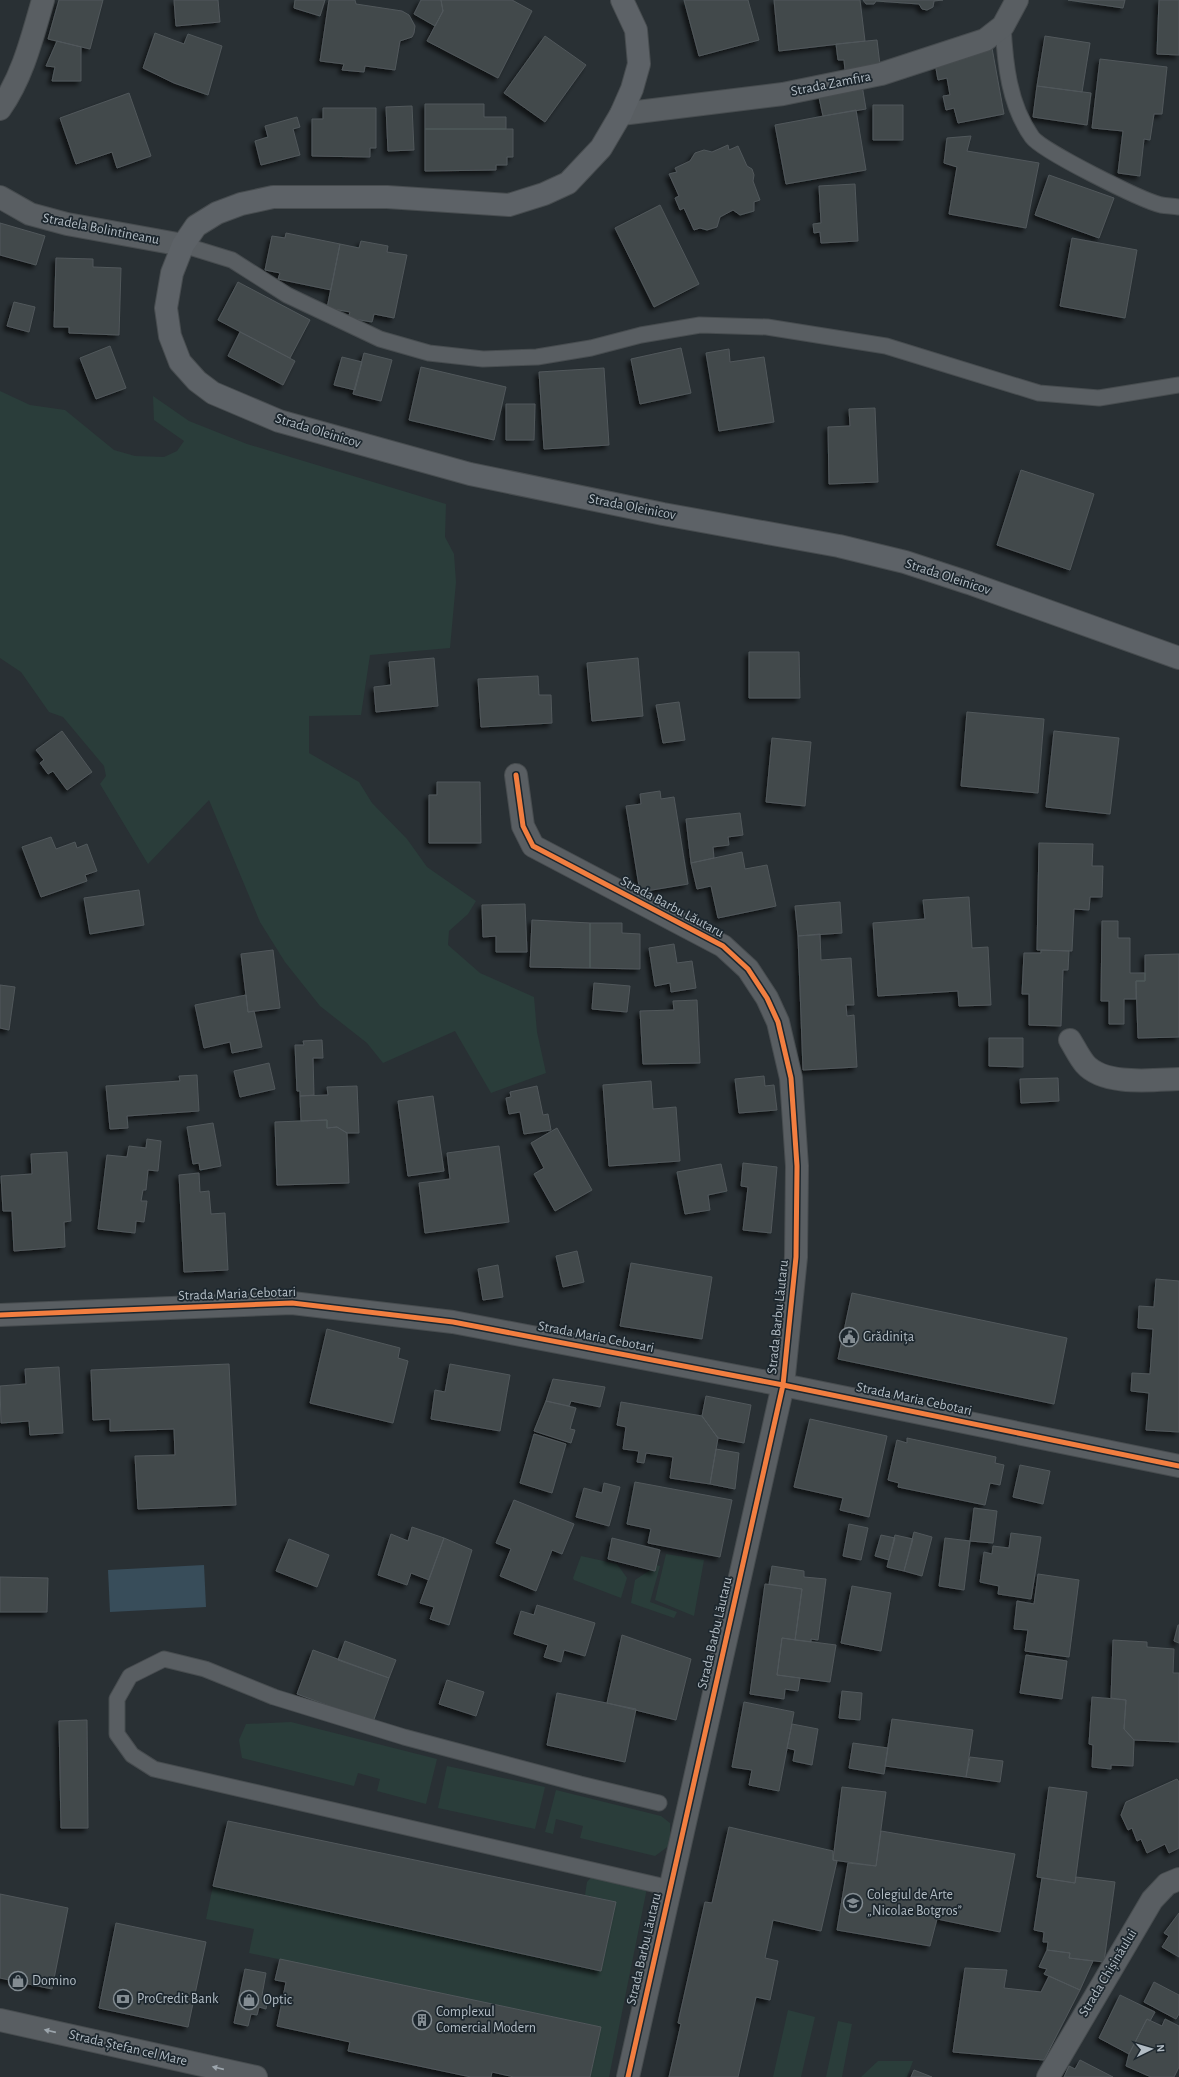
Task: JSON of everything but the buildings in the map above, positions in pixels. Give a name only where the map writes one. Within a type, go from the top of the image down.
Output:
[{"type":"main road","name":"Strada Oleinicov","points":[[622,0],[636,30],[639,64],[632,89],[601,148],[568,183],[544,194],[509,205],[387,196],[274,197],[241,204],[217,213],[196,226],[183,245],[172,274],[166,308],[170,336],[180,362],[197,382],[213,393],[279,421],[470,474],[663,514],[839,546],[904,562],[969,583],[1179,658]]},
{"type":"street","points":[[0,109],[12,92],[25,60],[44,0]]},
{"type":"street","name":"Strada Zamfira","points":[[620,114],[783,94],[881,74],[985,40],[1003,26],[1017,0]]},
{"type":"street","name":"Stradela Bolintineanu","points":[[0,197],[30,214],[67,224],[183,245]]},
{"type":"street","name":"Strada Barbu Lăutaru","points":[[516,776],[523,826],[533,846],[723,946],[748,969],[767,998],[778,1022],[791,1078],[797,1166],[796,1257],[783,1385],[628,2077]]},
{"type":"street","points":[[1070,1040],[1085,1064],[1101,1075],[1132,1080],[1179,1079]]},
{"type":"street","name":"Strada Maria Cebotari","points":[[0,1315],[292,1303],[453,1322],[783,1385],[1179,1466]]},
{"type":"street","name":"Strada Chișinăului","points":[[1048,2077],[1152,1900],[1167,1884],[1179,1879]]},
{"type":"street","name":"Strada Ștefan cel Mare","points":[[0,2020],[256,2077]]},
{"type":"lane","points":[[1003,26],[1005,64],[1016,108],[1032,138],[1052,152],[1102,179],[1160,204],[1179,207]]},
{"type":"lane","points":[[183,245],[232,260],[287,295],[380,339],[429,352],[483,359],[537,357],[591,348],[641,335],[700,325],[767,328],[886,346],[1039,393],[1099,398],[1179,385]]},
{"type":"lane","points":[[659,1803],[580,1784],[404,1737],[274,1697],[205,1668],[164,1659],[130,1676],[117,1698],[117,1734],[132,1755],[154,1769],[670,1888]]},
{"type":"green space","points":[[0,391],[30,405],[65,410],[114,450],[135,456],[164,457],[177,451],[184,441],[154,420],[153,396],[189,421],[247,444],[446,504],[445,537],[454,554],[456,582],[450,648],[370,655],[361,715],[309,716],[309,753],[359,782],[372,803],[407,839],[427,867],[476,901],[468,914],[449,931],[448,945],[480,973],[534,997],[537,1032],[546,1073],[491,1093],[455,1031],[383,1063],[367,1043],[320,1006],[285,962],[260,922],[209,800],[148,864],[100,784],[106,776],[104,766],[63,717],[49,712],[21,672],[0,658]]},
{"type":"green space","points":[[666,1554],[704,1560],[694,1616],[655,1600]]},
{"type":"green space","points":[[581,1556],[617,1564],[627,1578],[621,1598],[574,1580],[573,1578]]},
{"type":"green space","points":[[656,1565],[660,1566],[650,1602],[677,1612],[674,1618],[631,1603],[635,1580],[650,1570],[655,1571]]},
{"type":"green space","points":[[291,1722],[437,1759],[426,1804],[377,1791],[380,1779],[358,1773],[354,1786],[242,1758],[239,1740],[246,1724]]},
{"type":"green space","points":[[447,1766],[545,1787],[535,1829],[438,1808]]},
{"type":"green space","points":[[556,1790],[661,1816],[670,1823],[670,1845],[655,1856],[580,1838],[583,1826],[556,1819],[553,1834],[545,1832]]},
{"type":"green space","points":[[600,1868],[646,1879],[646,1893],[609,2077],[590,2077],[601,2027],[249,1953],[254,1929],[206,1919],[213,1886],[601,1971],[616,1902],[585,1895],[587,1882]]},
{"type":"green space","points":[[788,2010],[815,2017],[801,2077],[773,2077]]},
{"type":"green space","points":[[838,2021],[852,2024],[842,2077],[826,2077]]},
{"type":"green space","points":[[878,2061],[913,2061],[907,2077],[861,2077]]},
{"type":"water","points":[[204,1565],[206,1607],[110,1612],[108,1570]]},
{"type":"cycle path","points":[[516,775],[523,826],[533,846],[723,946],[748,969],[767,998],[778,1022],[791,1078],[797,1166],[796,1257],[783,1385],[628,2077]]},
{"type":"cycle path","points":[[0,1315],[292,1303],[453,1322],[783,1385],[1179,1466]]},
{"type":"place","name":"Grădinița","points":[[849,1337]]},
{"type":"place","name":"Colegiul de Arte „Nicolae Botgros”","points":[[853,1903]]},
{"type":"place","name":"Domino","points":[[18,1981]]},
{"type":"place","name":"ProCredit Bank","points":[[123,1999]]},
{"type":"place","name":"Optic","points":[[249,2000]]},
{"type":"place","name":"Complexul Comercial Modern","points":[[422,2020]]}]
